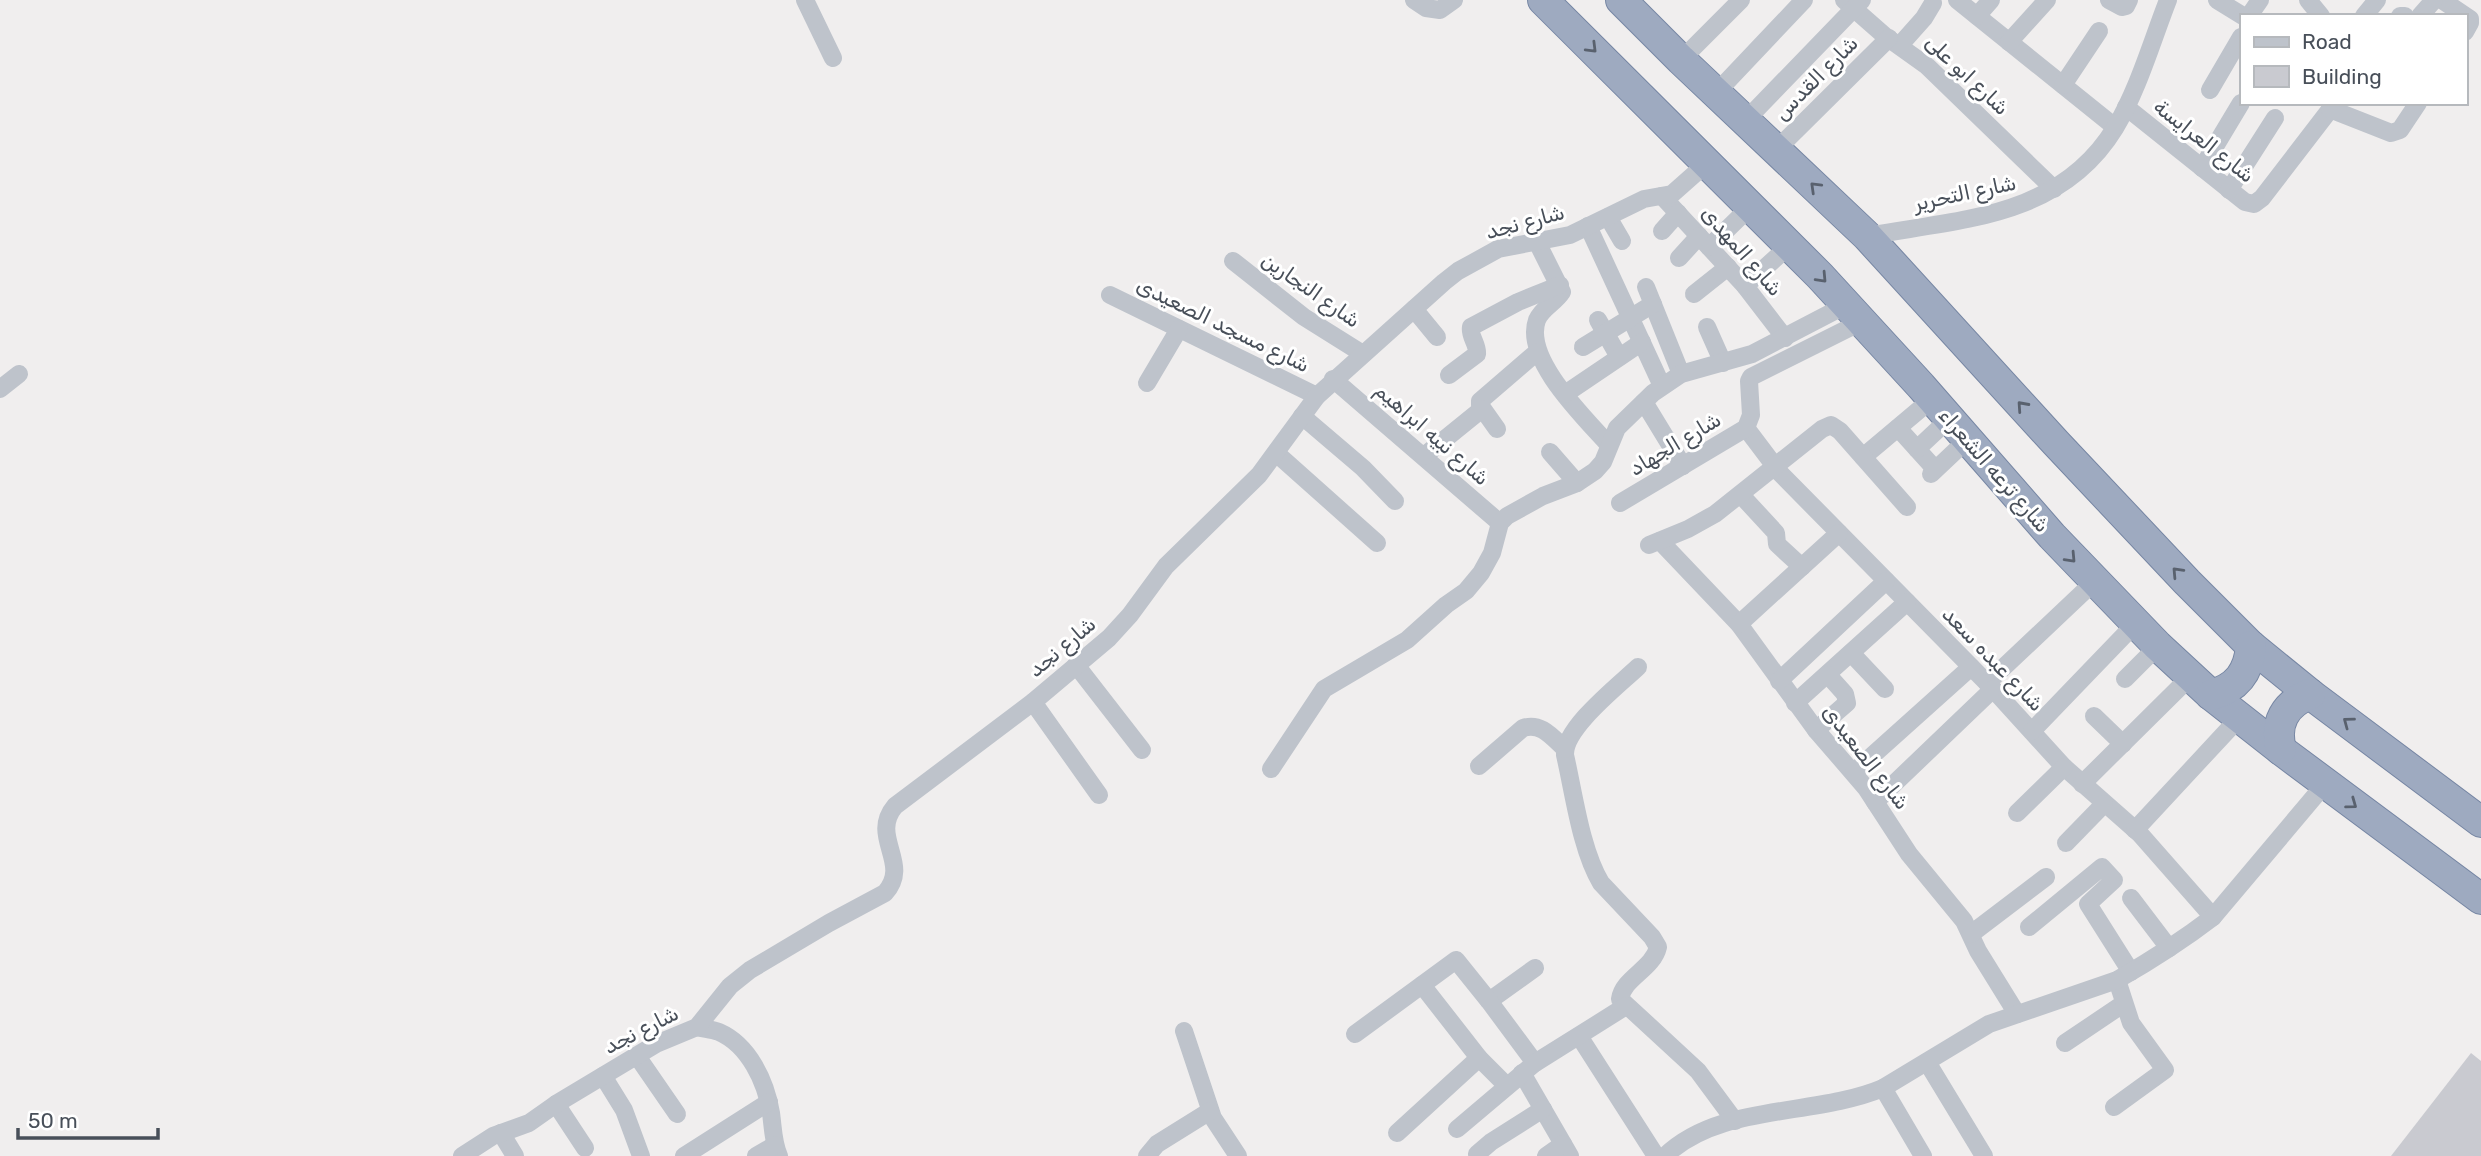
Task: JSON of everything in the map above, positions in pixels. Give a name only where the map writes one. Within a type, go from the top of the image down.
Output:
[{"type":"highway","name":"شارع ترعه الشعراء","points":[[1544,0],[1790,245],[2135,624],[2201,686],[2281,750],[2481,899]]},
{"type":"highway","points":[[1621,0],[1867,236],[2064,452],[2251,646],[2310,694],[2481,821]]},
{"type":"highway","points":[[2201,686],[2222,692],[2241,678],[2247,668],[2251,646]]},
{"type":"highway","points":[[2281,750],[2278,726],[2283,715],[2290,706],[2310,694]]},
{"type":"street","points":[[805,0],[833,58]]},
{"type":"street","points":[[1414,0],[1426,8],[1440,10],[1454,0]]},
{"type":"street","points":[[1681,60],[1741,0]]},
{"type":"street","points":[[1716,93],[1804,0]]},
{"type":"street","points":[[1957,0],[2115,127]]},
{"type":"street","points":[[1977,16],[1991,0]]},
{"type":"street","points":[[2009,42],[2047,0]]},
{"type":"street","points":[[2109,0],[2122,7],[2126,6],[2129,0]]},
{"type":"street","name":"شارع التحرير","points":[[1867,236],[1999,212],[2028,203],[2054,189],[2089,162],[2126,107],[2168,0]]},
{"type":"street","points":[[2217,0],[2240,14]]},
{"type":"street","points":[[2308,0],[2319,14]]},
{"type":"street","points":[[2366,14],[2377,0]]},
{"type":"street","points":[[2422,14],[2434,0]]},
{"type":"street","points":[[2442,0],[2463,14]]},
{"type":"street","name":"شارع القدس","points":[[1776,150],[1924,18],[1932,1]]},
{"type":"street","points":[[1745,121],[1853,3]]},
{"type":"street","name":"شارع ابو على","points":[[1853,3],[1894,42],[1927,66],[2054,189]]},
{"type":"street","points":[[2063,85],[2099,32]]},
{"type":"street","points":[[2210,90],[2240,39]]},
{"type":"street","points":[[2202,168],[2241,105]]},
{"type":"street","points":[[2332,106],[2390,133],[2400,130],[2417,105]]},
{"type":"street","name":"شارع العرايسة","points":[[2126,107],[2249,204],[2258,202],[2332,106]]},
{"type":"street","points":[[2229,190],[2275,118]]},
{"type":"street","name":"شارع نجد","points":[[462,1156],[500,1133],[529,1123],[656,1044],[697,1027],[730,986],[761,962],[885,893],[894,879],[895,871],[885,828],[890,813],[901,801],[1032,702],[1117,630],[1161,571],[1248,486],[1276,453],[1317,396],[1458,271],[1486,254],[1512,245],[1570,235],[1650,197],[1677,191],[1707,163]]},
{"type":"street","name":"شارع المهدى","points":[[1662,196],[1745,285],[1785,338]]},
{"type":"street","points":[[1679,258],[1751,206]]},
{"type":"street","points":[[1662,231],[1678,214]]},
{"type":"street","points":[[1608,216],[1622,241]]},
{"type":"street","points":[[1588,226],[1662,386]]},
{"type":"street","points":[[1537,242],[1560,285],[1561,294],[1544,309],[1537,321],[1537,352],[1564,394],[1609,445]]},
{"type":"street","points":[[1745,285],[1790,245]]},
{"type":"street","name":"شارع النجارين","points":[[1233,261],[1304,317],[1363,354]]},
{"type":"street","points":[[1694,294],[1728,268]]},
{"type":"street","points":[[1448,375],[1477,354],[1471,327],[1518,302],[1560,285]]},
{"type":"street","points":[[1646,286],[1681,374]]},
{"type":"street","name":"شارع مسجد الصعيدى","points":[[1110,295],[1317,396]]},
{"type":"street","points":[[1583,347],[1602,326],[1630,317],[1653,304]]},
{"type":"street","points":[[1414,309],[1437,337]]},
{"type":"street","points":[[1271,769],[1324,689],[1407,640],[1474,583],[1492,552],[1500,523],[1524,505],[1577,483],[1603,463],[1617,428],[1662,386],[1681,374],[1752,354],[1785,338],[1854,314]]},
{"type":"street","name":"شارع الجهاد","points":[[1620,503],[1746,428],[1751,415],[1751,377],[1854,314]]},
{"type":"street","points":[[1602,326],[1619,357]]},
{"type":"street","points":[[1707,327],[1723,363]]},
{"type":"street","points":[[1147,383],[1179,329]]},
{"type":"street","points":[[1564,394],[1642,341]]},
{"type":"street","points":[[1497,429],[1482,409],[1479,403],[1481,399],[1537,352]]},
{"type":"street","points":[[0,388],[19,374]]},
{"type":"street","name":"شارع نبيه ابراهيم","points":[[1334,379],[1500,523]]},
{"type":"street","points":[[1644,402],[1683,466]]},
{"type":"street","points":[[1424,456],[1482,409]]},
{"type":"street","points":[[1302,416],[1356,461],[1395,501]]},
{"type":"street","points":[[1898,428],[1933,472],[1950,419]]},
{"type":"street","points":[[1863,457],[1898,428],[1950,419]]},
{"type":"street","points":[[1917,449],[1950,419]]},
{"type":"street","points":[[1802,566],[1777,544],[1776,533],[1741,495],[1822,429],[1831,425],[1840,431],[1907,507]]},
{"type":"street","name":"شارع عبده سعد","points":[[1746,428],[1780,473],[1990,686],[2064,767],[2135,830],[2213,917]]},
{"type":"street","points":[[1550,452],[1577,483]]},
{"type":"street","points":[[1276,453],[1377,543]]},
{"type":"street","name":"شارع الصعيدى","points":[[1741,495],[1697,524],[1655,543],[1739,624],[1795,703],[1854,772],[1909,853],[1964,921],[1978,951],[2017,1014]]},
{"type":"street","points":[[1739,624],[1839,533]]},
{"type":"street","points":[[1779,681],[1886,581]]},
{"type":"street","points":[[1875,802],[2094,582]]},
{"type":"street","points":[[1795,703],[1907,602]]},
{"type":"street","points":[[2032,732],[2135,624]]},
{"type":"street","points":[[2125,680],[2158,646]]},
{"type":"street","points":[[1851,653],[1885,689]]},
{"type":"street","points":[[1076,665],[1142,750]]},
{"type":"street","points":[[1564,749],[1579,724],[1638,667]]},
{"type":"street","points":[[1854,772],[1971,667]]},
{"type":"street","points":[[1816,730],[1847,703],[1845,694],[1828,675]]},
{"type":"street","points":[[2082,784],[2123,744],[2201,686]]},
{"type":"street","points":[[1032,702],[1099,795]]},
{"type":"street","points":[[2094,716],[2123,744]]},
{"type":"street","points":[[2135,830],[2240,717]]},
{"type":"street","points":[[1479,766],[1522,728],[1528,726],[1544,730],[1564,749],[1589,858],[1596,875],[1658,947],[1653,958],[1620,995],[1620,999],[1698,1071],[1735,1121]]},
{"type":"street","points":[[2017,813],[2064,767]]},
{"type":"street","points":[[1665,1156],[1675,1146],[1714,1126],[1838,1103],[1883,1088],[1974,1032],[2124,976],[2213,917],[2325,784]]},
{"type":"street","points":[[2066,843],[2104,804]]},
{"type":"street","points":[[2029,927],[2102,867],[2115,880],[2088,904],[2124,976],[2123,1004],[2137,1033],[2165,1070],[2114,1107]]},
{"type":"street","points":[[1971,934],[2046,877]]},
{"type":"street","points":[[2131,898],[2169,948]]},
{"type":"street","points":[[1355,1034],[1456,960],[1489,1001],[1529,1068],[1543,1109],[1566,1150],[1546,1156]]},
{"type":"street","points":[[1489,1001],[1535,968]]},
{"type":"street","points":[[1422,985],[1479,1058],[1507,1086]]},
{"type":"street","points":[[2065,1043],[2123,1004]]},
{"type":"street","points":[[1457,1129],[1529,1068],[1626,1006]]},
{"type":"street","points":[[697,1027],[718,1032],[737,1044],[760,1077],[769,1102],[777,1151],[756,1156]]},
{"type":"street","points":[[1184,1031],[1210,1111],[1217,1127],[1238,1156]]},
{"type":"street","points":[[1579,1036],[1656,1156]]},
{"type":"street","points":[[636,1056],[677,1114]]},
{"type":"street","points":[[1397,1133],[1479,1058]]},
{"type":"street","points":[[1927,1062],[1984,1156]]},
{"type":"street","points":[[603,1076],[624,1110],[641,1156]]},
{"type":"street","points":[[1883,1088],[1923,1156]]},
{"type":"street","points":[[684,1156],[769,1102]]},
{"type":"street","points":[[556,1104],[585,1148]]},
{"type":"street","points":[[1477,1154],[1543,1109]]},
{"type":"street","points":[[1147,1156],[1157,1144],[1210,1111]]},
{"type":"street","points":[[500,1133],[515,1156]]},
{"type":"building","points":[[2471,1053],[2481,1061],[2481,1156],[2391,1156]]}]
